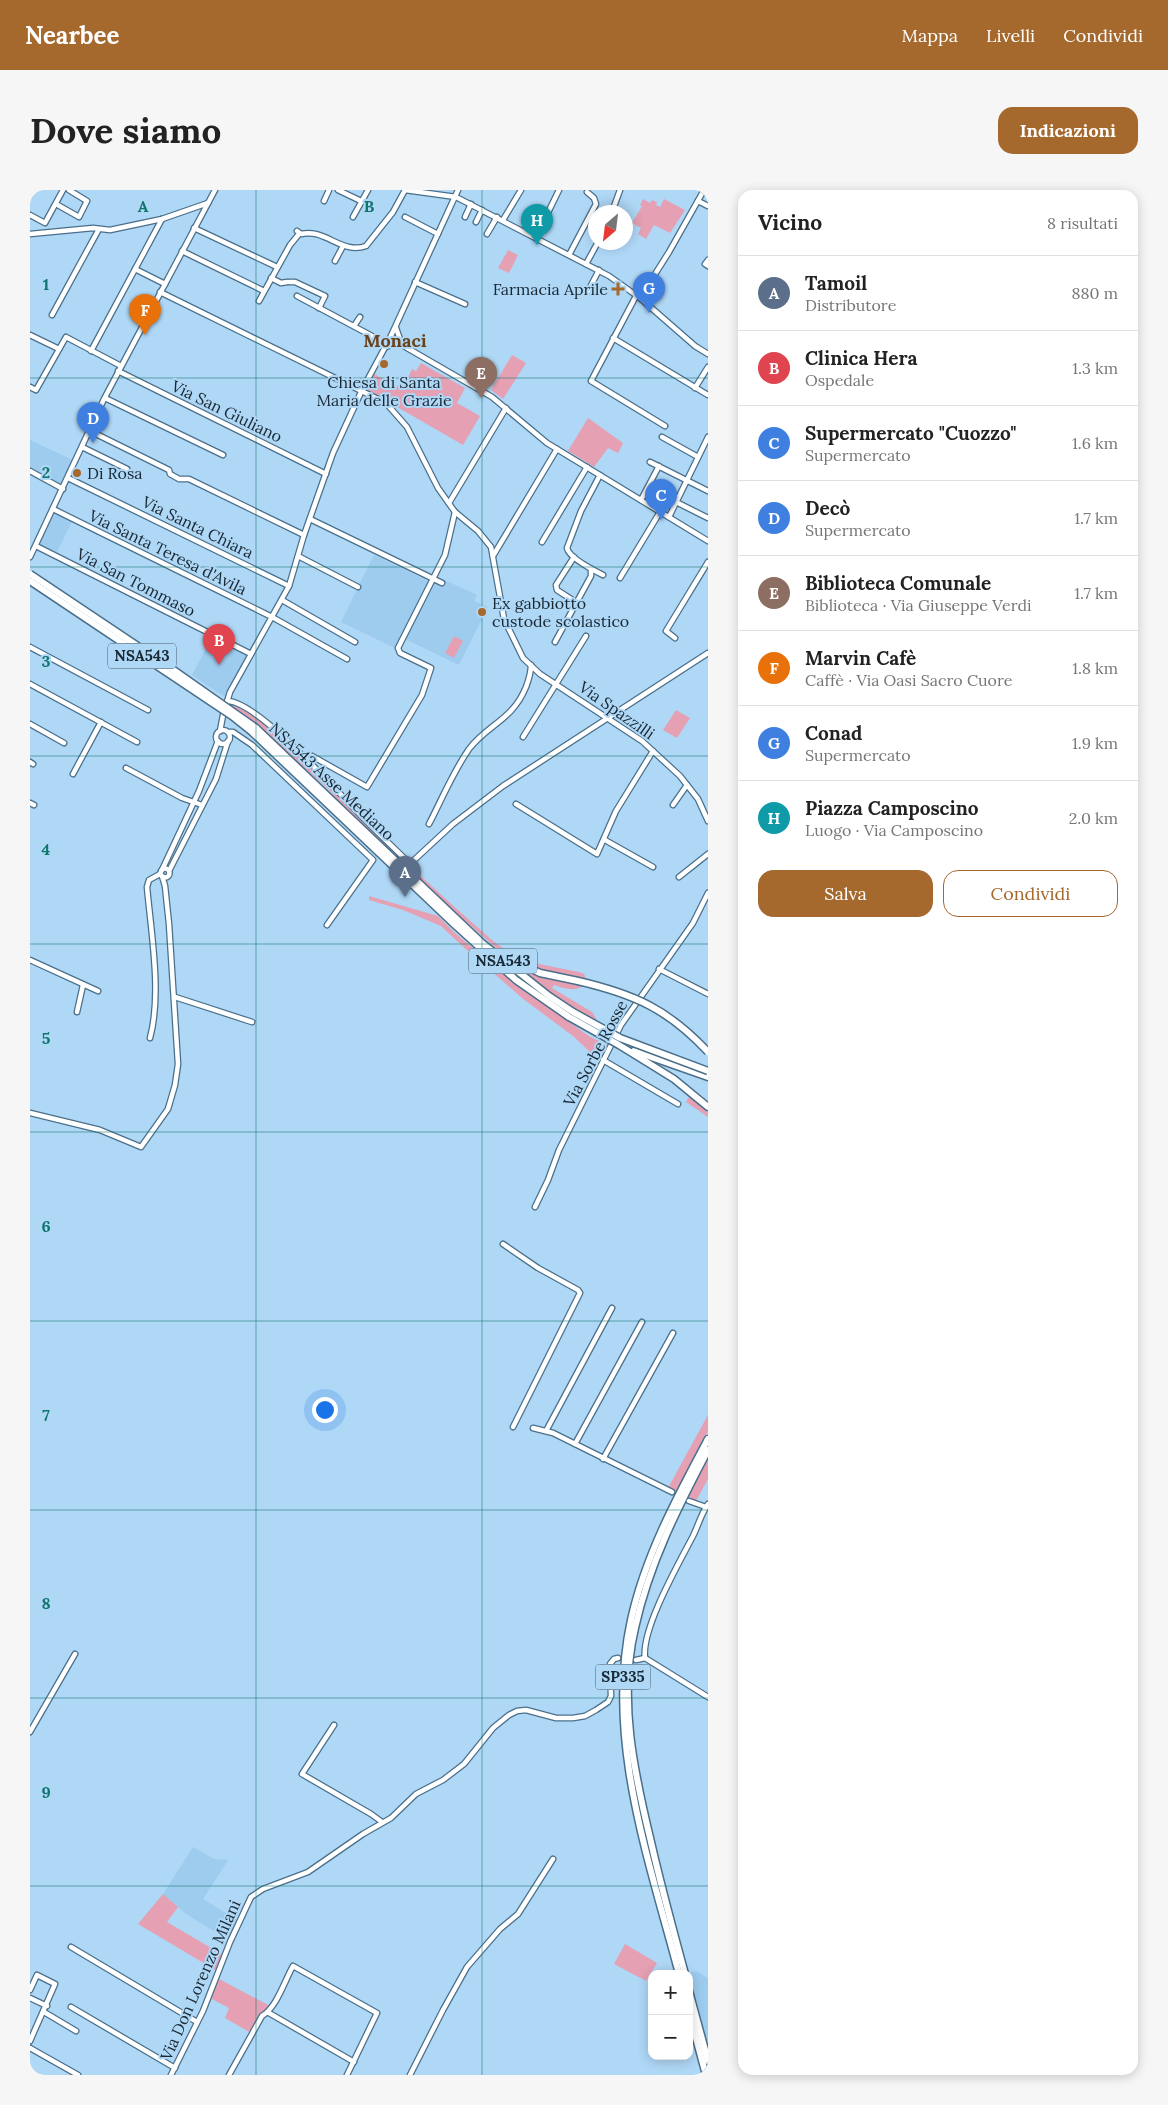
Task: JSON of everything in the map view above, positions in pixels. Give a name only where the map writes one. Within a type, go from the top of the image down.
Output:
[{"type":"highway","points":[[30,574],[172,669],[254,730]]},
{"type":"highway","name":"NSA543 Asse Mediano","points":[[30,581],[254,730],[482,943],[571,1015],[620,1038],[708,1071]]},
{"type":"highway","name":"NSA543 Asse Mediano","points":[[254,730],[437,909],[516,980],[618,1045],[708,1076]]},
{"type":"highway","name":"NSA543","points":[[482,943],[540,974],[615,990],[655,1007],[682,1026],[708,1052]]},
{"type":"highway","name":"NSA543","points":[[618,1045],[674,1079],[708,1107]]},
{"type":"highway","name":"SP335","points":[[684,1970],[669,1930],[630,1774],[623,1702],[624,1662],[632,1618],[643,1577],[665,1523],[708,1439]]},
{"type":"highway","name":"SP335","points":[[678,1970],[634,1770],[629,1722],[629,1660],[644,1590],[673,1518],[708,1450]]},
{"type":"highway","points":[[693,2006],[708,2061]]},
{"type":"highway","points":[[690,2015],[706,2075]]},
{"type":"street","points":[[30,215],[45,223],[63,190]]},
{"type":"street","points":[[56,204],[79,217],[87,201],[69,190]]},
{"type":"street","points":[[30,557],[119,369],[215,190]]},
{"type":"street","points":[[324,201],[329,190]]},
{"type":"street","points":[[338,190],[362,202]]},
{"type":"street","points":[[353,217],[368,190]]},
{"type":"street","points":[[258,302],[298,232],[314,232],[343,246],[360,248],[370,242],[395,210],[405,190],[456,197],[599,270],[638,297],[695,346],[708,354]]},
{"type":"street","points":[[150,1038],[155,1021],[147,887],[149,880],[164,873],[176,856],[219,772],[228,741],[221,722],[230,692],[289,586],[304,535],[326,474],[362,390],[390,338],[458,190]]},
{"type":"street","points":[[503,220],[521,190]]},
{"type":"street","points":[[536,237],[559,190]]},
{"type":"street","points":[[615,205],[620,190]]},
{"type":"street","points":[[665,426],[591,381],[613,338],[704,190]]},
{"type":"street","points":[[569,255],[596,204],[594,198],[587,192]]},
{"type":"street","points":[[698,201],[708,206]]},
{"type":"street","points":[[30,234],[99,229],[110,230],[162,219],[208,204]]},
{"type":"street","points":[[465,217],[471,204]]},
{"type":"street","points":[[476,222],[482,210]]},
{"type":"street","points":[[405,217],[438,234]]},
{"type":"street","points":[[487,234],[497,218]]},
{"type":"street","points":[[91,351],[162,219]]},
{"type":"street","points":[[194,228],[277,267]]},
{"type":"street","points":[[52,315],[99,229]]},
{"type":"street","points":[[335,261],[343,246]]},
{"type":"street","points":[[586,264],[594,250]]},
{"type":"street","points":[[182,251],[264,291]]},
{"type":"street","points":[[708,260],[706,264],[708,266]]},
{"type":"street","points":[[135,269],[165,284]]},
{"type":"street","points":[[587,293],[599,270]]},
{"type":"street","points":[[271,278],[281,283],[295,282],[325,296],[319,308]]},
{"type":"street","points":[[415,282],[465,304]]},
{"type":"street","name":"Via Spazzilli","points":[[160,292],[362,390],[386,404],[401,418],[438,488],[455,512],[478,531],[491,547],[504,619],[523,658],[555,684],[631,732],[687,785]]},
{"type":"street","points":[[297,296],[387,344]]},
{"type":"street","points":[[354,326],[360,317]]},
{"type":"street","points":[[396,325],[400,343]]},
{"type":"street","points":[[30,335],[59,349],[36,390],[30,387]]},
{"type":"street","name":"Via San Giuliano","points":[[59,349],[66,337],[119,369],[326,474]]},
{"type":"street","points":[[390,338],[492,397],[547,443],[708,541]]},
{"type":"street","points":[[613,338],[708,395]]},
{"type":"street","points":[[384,350],[400,343]]},
{"type":"street","points":[[695,388],[708,367]]},
{"type":"street","points":[[105,398],[223,455]]},
{"type":"street","points":[[449,503],[506,408]]},
{"type":"street","points":[[90,430],[169,470],[170,474],[179,479],[189,480],[304,535]]},
{"type":"street","points":[[662,437],[698,457]]},
{"type":"street","points":[[669,517],[708,437]]},
{"type":"street","points":[[82,448],[127,469]]},
{"type":"street","points":[[493,556],[557,449]]},
{"type":"street","points":[[650,462],[708,491]]},
{"type":"street","points":[[641,500],[659,466]]},
{"type":"street","points":[[542,542],[587,467]]},
{"type":"street","points":[[30,471],[63,489]]},
{"type":"street","points":[[600,476],[581,511],[567,548],[568,552],[574,557],[603,575]]},
{"type":"street","name":"Via Santa Chiara","points":[[68,478],[289,586]]},
{"type":"street","points":[[676,502],[708,518]]},
{"type":"street","name":"Via Santa Teresa d'Avila","points":[[53,509],[272,617],[347,659]]},
{"type":"street","points":[[312,756],[367,787],[422,695],[431,672],[428,666],[400,652],[398,648],[445,555],[455,512]]},
{"type":"street","points":[[620,578],[660,512]]},
{"type":"street","points":[[310,519],[442,583]]},
{"type":"street","name":"Via San Tommaso","points":[[36,546],[251,654]]},
{"type":"street","points":[[298,556],[358,587]]},
{"type":"street","points":[[574,557],[556,585],[557,590],[576,603]]},
{"type":"street","points":[[675,638],[666,631],[708,562]]},
{"type":"street","points":[[556,642],[591,576],[591,569]]},
{"type":"street","points":[[282,600],[355,642]]},
{"type":"street","name":"Via Spazzilli","points":[[555,684],[586,636]]},
{"type":"street","points":[[30,647],[148,710]]},
{"type":"street","points":[[227,701],[236,703],[262,719],[327,780],[406,860],[412,862],[468,811],[526,770],[708,653]]},
{"type":"street","points":[[429,824],[458,766],[470,748],[485,733],[503,720],[519,701],[531,672],[531,665]]},
{"type":"street","points":[[30,684],[137,742]]},
{"type":"street","points":[[523,737],[555,684]]},
{"type":"street","points":[[74,774],[101,722]]},
{"type":"street","points":[[30,724],[64,743]]},
{"type":"street","points":[[30,1113],[100,1130],[141,1147],[168,1109],[175,1085],[178,1064],[175,997],[164,873],[170,853],[194,801],[218,741],[217,736],[224,731],[233,732],[252,745],[373,860],[327,925]]},
{"type":"street","points":[[218,741],[222,744],[228,741]]},
{"type":"street","points":[[516,804],[598,854],[616,811],[653,751]]},
{"type":"street","points":[[126,768],[182,798],[202,805]]},
{"type":"street","points":[[673,805],[687,785],[698,799],[708,821]]},
{"type":"street","points":[[605,840],[653,867]]},
{"type":"street","points":[[170,853],[176,856]]},
{"type":"street","points":[[679,877],[708,854]]},
{"type":"street","name":"Via Sorbe Rosse","points":[[535,1207],[548,1180],[558,1150],[621,1025],[659,969],[693,924],[708,893]]},
{"type":"street","points":[[30,960],[98,991]]},
{"type":"street","points":[[659,969],[708,994]]},
{"type":"street","points":[[77,1012],[83,985]]},
{"type":"street","points":[[175,997],[252,1022]]},
{"type":"street","points":[[603,1060],[678,1104]]},
{"type":"street","points":[[503,1244],[580,1293],[513,1427]]},
{"type":"street","points":[[546,1431],[612,1308]]},
{"type":"street","points":[[575,1444],[642,1322]]},
{"type":"street","points":[[603,1459],[673,1333]]},
{"type":"street","points":[[533,1428],[546,1431],[575,1444],[672,1492]]},
{"type":"street","points":[[645,1658],[644,1652],[650,1627],[675,1568],[707,1506],[689,1500]]},
{"type":"street","points":[[30,1732],[76,1654]]},
{"type":"street","name":"Via Don Lorenzo Milani","points":[[171,2075],[197,2022],[251,1897],[263,1889],[308,1872],[382,1822],[391,1818],[416,1794],[443,1780],[464,1764],[493,1728],[508,1715],[516,1711],[526,1710],[564,1719],[584,1716],[604,1705],[612,1696],[610,1664],[614,1658],[618,1658]]},
{"type":"street","points":[[636,1660],[645,1658],[708,1697]]},
{"type":"street","points":[[334,1725],[302,1774],[382,1822]]},
{"type":"street","points":[[410,2075],[467,1967],[494,1935],[518,1914],[553,1859]]},
{"type":"street","points":[[70,1947],[197,2022]]},
{"type":"street","points":[[229,2075],[262,2016],[269,2012],[292,1966],[377,2013],[347,2075]]},
{"type":"street","points":[[30,1990],[37,1975],[55,1984],[47,2006],[30,2040]]},
{"type":"street","points":[[30,1998],[47,2006]]},
{"type":"street","points":[[71,2007],[175,2068]]},
{"type":"street","points":[[44,2012],[76,2031]]},
{"type":"street","points":[[269,2012],[354,2062]]},
{"type":"street","points":[[30,2048],[78,2075]]},
{"type":"shaded area","points":[[643,199],[650,203],[652,200],[657,202],[656,205],[660,207],[664,199],[685,210],[670,233],[654,225],[646,239],[638,234],[641,228],[633,224],[642,206],[640,205]]},
{"type":"shaded area","points":[[508,250],[518,255],[509,273],[498,268]]},
{"type":"shaded area","points":[[512,355],[526,363],[503,399],[491,390]]},
{"type":"shaded area","points":[[421,363],[465,388],[457,403],[480,416],[463,445],[366,389],[374,374],[403,389],[412,369],[416,371]]},
{"type":"shaded area","points":[[588,418],[623,443],[618,453],[608,448],[594,467],[568,451]]},
{"type":"shaded area","points":[[30,440],[75,461],[61,490],[30,473]]},
{"type":"shaded area","points":[[53,513],[72,522],[57,552],[38,543]]},
{"type":"shaded area","points":[[374,555],[432,583],[434,580],[442,585],[444,580],[477,595],[474,601],[488,607],[459,665],[405,639],[399,650],[341,622]]},
{"type":"shaded area","points":[[454,636],[463,641],[454,658],[445,653]]},
{"type":"shaded area","points":[[212,637],[247,655],[225,697],[192,675]]},
{"type":"shaded area","points":[[232,706],[247,712],[294,750],[410,866],[492,940],[507,951],[534,963],[579,972],[584,974],[587,980],[539,971],[503,954],[433,893],[341,804],[329,790]]},
{"type":"shaded area","points":[[676,710],[690,718],[677,738],[663,730]]},
{"type":"shaded area","points":[[369,896],[438,916],[455,933],[525,991],[589,1036],[607,1045],[604,1051],[594,1053],[589,1051],[573,1036],[522,998],[441,926],[403,910],[369,900]]},
{"type":"shaded area","points":[[514,965],[537,974],[585,985],[574,989],[566,989],[554,985],[552,988],[592,1012],[596,1022],[560,1002]]},
{"type":"shaded area","points":[[690,1095],[708,1113],[708,1117],[686,1102]]},
{"type":"shaded area","points":[[708,1415],[708,1431],[676,1492],[668,1488]]},
{"type":"shaded area","points":[[708,1454],[708,1479],[696,1501],[686,1496]]},
{"type":"shaded area","points":[[193,1847],[214,1859],[228,1860],[203,1899],[237,1920],[229,1940],[186,1914],[163,1894]]},
{"type":"shaded area","points":[[163,1894],[178,1907],[167,1922],[223,1955],[217,1971],[138,1924]]},
{"type":"shaded area","points":[[625,1944],[657,1963],[653,1970],[648,1970],[646,1981],[614,1964]]},
{"type":"shaded area","points":[[696,1971],[708,1978],[708,2048],[693,1992],[693,1972]]},
{"type":"shaded area","points":[[217,1978],[270,2006],[251,2033],[225,2018],[229,2008],[210,1998]]},
{"type":"place","name":"Piazza Camposcino","points":[[537,245]]},
{"type":"place","name":"Farmacia Aprile","points":[[618,289]]},
{"type":"place","name":"Conad","points":[[649,313]]},
{"type":"place","name":"Marvin Cafè","points":[[145,335]]},
{"type":"place","name":"Chiesa di Santa Maria delle Grazie","points":[[384,364]]},
{"type":"place","name":"Biblioteca Comunale","points":[[481,398]]},
{"type":"place","name":"Decò","points":[[93,443]]},
{"type":"place","name":"Di Rosa","points":[[77,473]]},
{"type":"place","name":"Supermercato \"Cuozzo\"","points":[[661,520]]},
{"type":"place","name":"Ex gabbiotto custode scolastico","points":[[482,612]]},
{"type":"place","name":"Clinica Hera","points":[[219,665]]},
{"type":"place","name":"Tamoil","points":[[405,897]]},
{"type":"district","name":"Monaci","points":[[395,341]]}]
